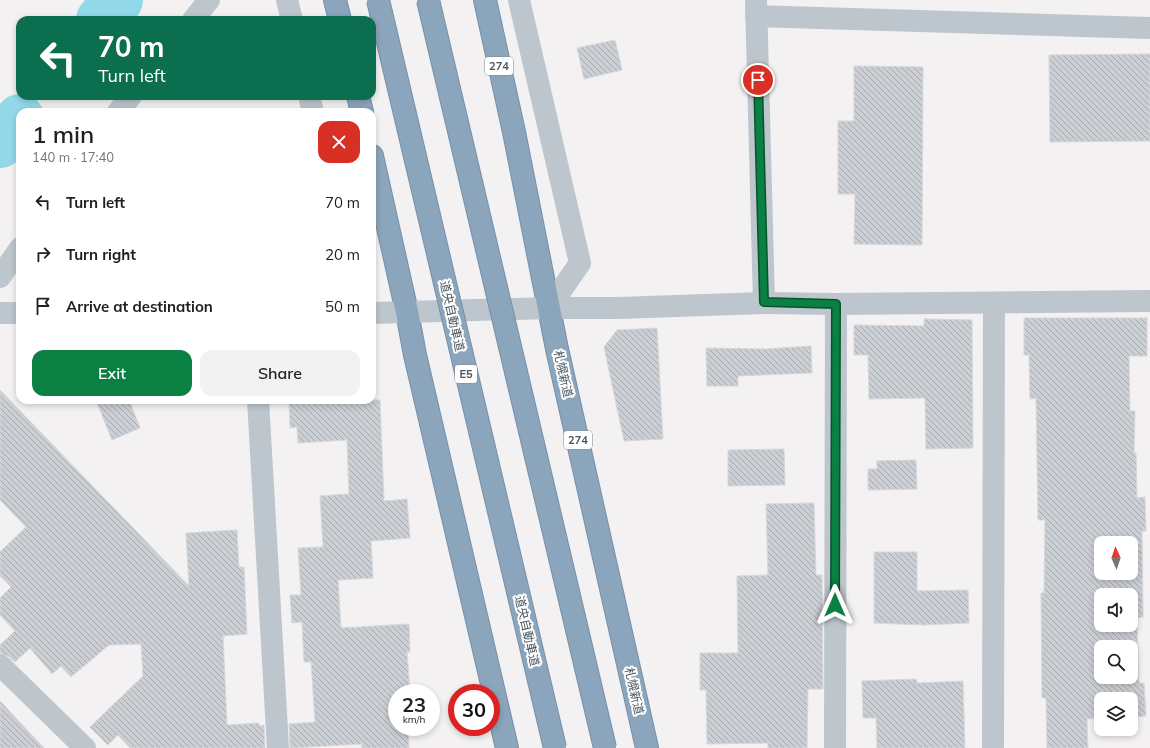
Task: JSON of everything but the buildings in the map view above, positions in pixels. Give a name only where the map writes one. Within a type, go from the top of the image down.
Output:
[{"type":"highway","points":[[335,0],[339,16]]},
{"type":"highway","name":"道央自動車道","points":[[378,0],[555,748]]},
{"type":"highway","points":[[428,0],[605,748]]},
{"type":"highway","name":"札幌新道","points":[[484,0],[514,132],[549,308],[646,748]]},
{"type":"highway","points":[[376,173],[415,355],[507,748]]},
{"type":"street","points":[[196,16],[209,0]]},
{"type":"street","points":[[287,0],[291,16]]},
{"type":"street","points":[[519,0],[580,263],[549,308]]},
{"type":"street","points":[[764,302],[756,8],[1150,28]]},
{"type":"street","points":[[121,108],[128,100]]},
{"type":"street","points":[[0,277],[16,254]]},
{"type":"street","points":[[376,313],[549,308],[618,308],[764,302],[836,304],[1150,301]]},
{"type":"street","points":[[994,303],[994,748]]},
{"type":"street","points":[[835,748],[836,304]]},
{"type":"street","points":[[0,313],[16,313]]},
{"type":"street","points":[[258,404],[278,748]]},
{"type":"street","points":[[0,665],[85,748]]},
{"type":"waterway","points":[[104,16],[118,0]]},
{"type":"waterway","points":[[0,143],[16,124]]},
{"type":"route","points":[[758,80],[764,302],[836,304],[835,605]]}]
